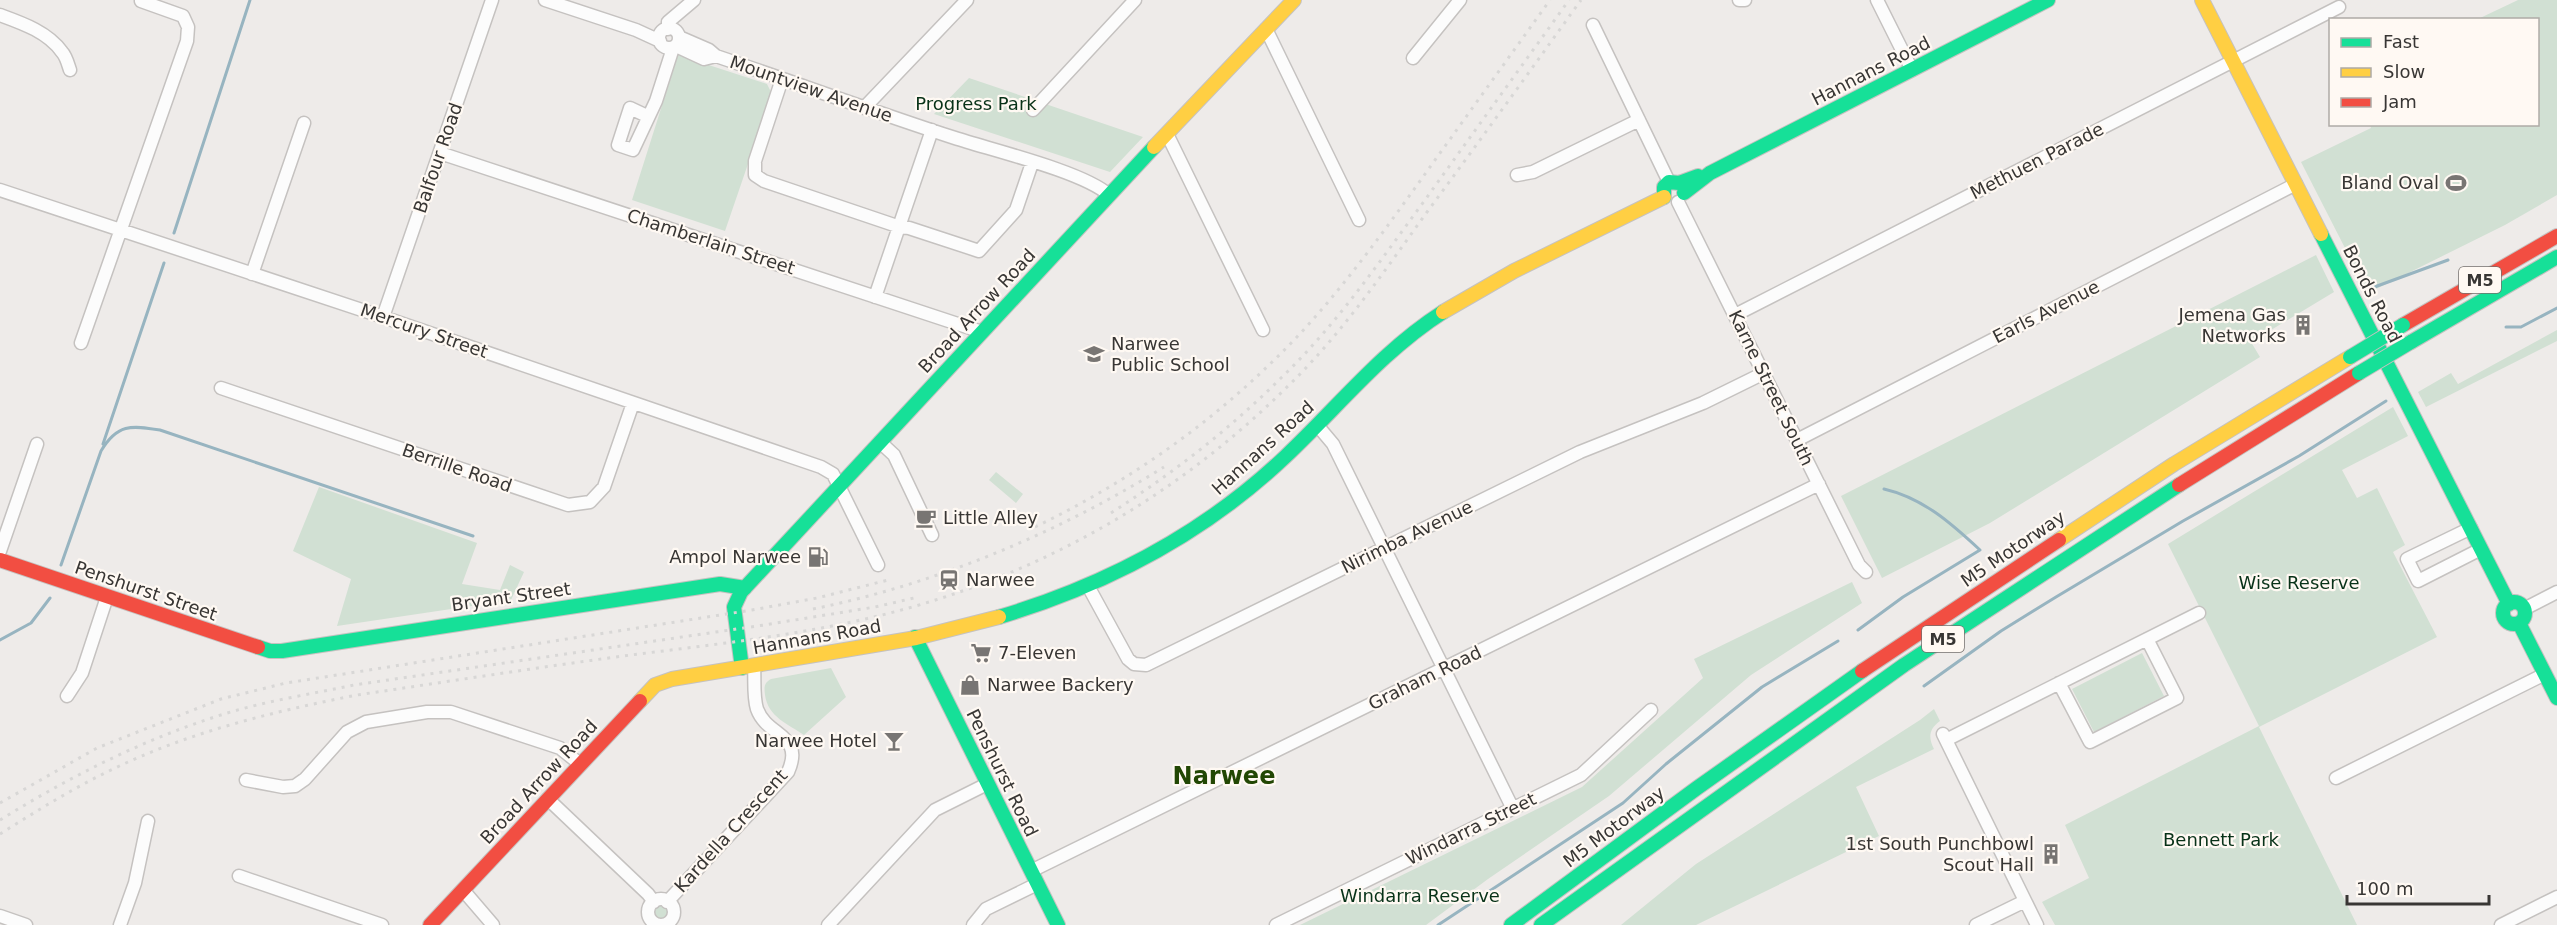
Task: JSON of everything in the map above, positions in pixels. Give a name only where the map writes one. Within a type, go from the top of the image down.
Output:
[{"type":"main road","name":"Broad Arrow Road","points":[[748,667],[734,607],[745,588],[981,332],[1294,0]]},
{"type":"main road","name":"Hannans Road","points":[[641,698],[663,681],[915,637],[984,621],[1088,586],[1146,557],[1208,519],[1267,473],[1393,349],[1431,319],[1484,285],[1664,197],[1672,203],[1678,190],[2048,0]]},
{"type":"main road","name":"Bonds Road","points":[[2202,0],[2509,604]]},
{"type":"main road","name":"M5 Motorway","points":[[1511,925],[1850,679],[2174,464],[2403,325],[2557,236]]},
{"type":"main road","name":"M5 Motorway","points":[[1541,925],[1904,665],[2140,509],[2359,373],[2557,257]]},
{"type":"main road","name":"M5","points":[[2411,342],[2557,267]]},
{"type":"main road","name":"Penshurst Street","points":[[0,560],[259,648],[282,651]]},
{"type":"main road","name":"Bryant Street","points":[[282,651],[720,584],[745,588]]},
{"type":"main road","points":[[2509,604],[2519,604],[2524,609],[2525,616],[2519,623],[2508,622],[2504,617],[2504,610],[2509,604]]},
{"type":"main road","points":[[2519,623],[2557,698]]},
{"type":"main road","name":"Penshurst Road","points":[[915,637],[1058,925]]},
{"type":"main road","name":"Broad Arrow Road","points":[[430,925],[641,698]]},
{"type":"street","name":"Balfour Road","points":[[383,317],[492,0]]},
{"type":"street","name":"Mountview Avenue","points":[[545,0],[636,30],[671,38],[704,59],[716,56],[1100,187],[1109,195]]},
{"type":"street","points":[[864,108],[967,0]]},
{"type":"street","points":[[1033,110],[1135,0]]},
{"type":"street","points":[[1413,58],[1460,0]]},
{"type":"street","points":[[1739,0],[1745,0]]},
{"type":"street","points":[[1877,0],[1912,70]]},
{"type":"street","points":[[81,343],[187,41],[188,27],[183,16],[141,1]]},
{"type":"street","points":[[647,116],[656,101],[671,38],[690,4]]},
{"type":"street","name":"Methuen Parade","points":[[1736,315],[2338,7]]},
{"type":"street","points":[[0,15],[28,25],[45,36],[63,52],[70,70]]},
{"type":"street","name":"Karne Street South","points":[[1593,25],[1639,120],[1678,190],[1818,484],[1859,565],[1866,572]]},
{"type":"street","points":[[1266,29],[1359,220]]},
{"type":"street","points":[[782,79],[755,161],[754,174],[764,181],[900,227],[979,251],[1016,210],[1032,163]]},
{"type":"street","points":[[1517,175],[1533,172],[1639,120]]},
{"type":"street","points":[[252,274],[304,123]]},
{"type":"street","points":[[875,297],[932,130]]},
{"type":"street","points":[[1167,134],[1263,330]]},
{"type":"street","name":"Chamberlain Street","points":[[440,153],[981,332]]},
{"type":"street","name":"Earls Avenue","points":[[1797,440],[2296,184]]},
{"type":"street","name":"Mercury Street","points":[[0,190],[383,317],[821,467],[832,474],[839,486]]},
{"type":"street","name":"Nirimba Avenue","points":[[1088,586],[1128,659],[1134,664],[1146,665],[1580,452],[1703,403],[1764,373]]},
{"type":"street","name":"Berrille Road","points":[[221,388],[568,505],[590,502],[604,487],[633,403]]},
{"type":"street","points":[[1317,425],[1333,444],[1513,809]]},
{"type":"street","points":[[880,442],[894,455],[932,535]]},
{"type":"street","points":[[0,551],[37,444]]},
{"type":"street","name":"Graham Road","points":[[973,925],[986,909],[1034,878],[1444,669],[1818,484]]},
{"type":"street","points":[[839,486],[878,565]]},
{"type":"street","points":[[2470,528],[2407,559],[2418,581],[2481,549]]},
{"type":"street","points":[[2524,609],[2557,592]]},
{"type":"street","points":[[67,696],[82,673],[107,597]]},
{"type":"street","points":[[2037,925],[1944,736],[2059,683],[2199,614]]},
{"type":"street","points":[[2059,683],[2090,741],[2177,698],[2147,639]]},
{"type":"street","name":"Kardella Crescent","points":[[667,902],[788,771],[793,759],[789,742],[761,716],[757,709],[748,667]]},
{"type":"street","points":[[2336,778],[2545,674]]},
{"type":"street","name":"Windarra Street","points":[[1276,925],[1581,775],[1651,710]]},
{"type":"street","points":[[246,780],[283,787],[294,786],[305,778],[347,732],[366,722],[427,712],[451,712],[560,748],[580,764]]},
{"type":"street","points":[[828,925],[935,810],[987,784]]},
{"type":"street","name":"Kardella Crescent","points":[[548,799],[654,902]]},
{"type":"street","points":[[120,925],[135,883],[148,821]]},
{"type":"street","points":[[239,876],[382,925]]},
{"type":"street","points":[[463,890],[493,925]]},
{"type":"street","points":[[2501,925],[2557,897]]},
{"type":"street","points":[[661,900],[673,908],[673,916],[668,923],[655,924],[648,915],[649,908],[654,902],[661,900]]},
{"type":"street","points":[[1976,925],[2025,901]]},
{"type":"street","points":[[0,916],[26,925]]},
{"type":"green space","points":[[2518,0],[2557,0],[2557,195],[2505,225],[2368,293],[2301,162],[2371,128],[2370,126],[2539,126],[2539,18],[2480,18]]},
{"type":"green space","points":[[678,55],[767,84],[772,94],[725,231],[632,200]]},
{"type":"green space","name":"Progress Park","points":[[969,78],[1143,137],[1110,172],[934,114]]},
{"type":"green space","points":[[2316,255],[2334,292],[2251,342],[2260,357],[1990,523],[1882,578],[1841,496]]},
{"type":"green space","points":[[2557,330],[2557,341],[2426,407],[2418,392],[2451,373],[2458,384]]},
{"type":"green space","points":[[2393,407],[2408,436],[2342,470],[2357,498],[2377,488],[2405,545],[2393,552],[2437,637],[2259,727],[2357,925],[2055,925],[2042,902],[2089,878],[2065,825],[2259,726],[2168,544]]},
{"type":"green space","points":[[996,472],[1023,494],[1016,503],[989,480]]},
{"type":"green space","points":[[319,487],[477,543],[462,584],[500,590],[510,565],[524,572],[511,600],[337,626],[351,579],[293,551]]},
{"type":"green space","name":"Windarra Reserve","points":[[1852,582],[1862,603],[1751,675],[1609,796],[1488,879],[1426,925],[1300,925],[1582,787],[1703,678],[1694,659]]},
{"type":"green space","points":[[2142,653],[2164,696],[2094,732],[2072,689]]},
{"type":"green space","points":[[831,668],[846,697],[804,735],[780,719],[770,709],[765,690],[766,684],[771,679]]},
{"type":"green space","points":[[1934,709],[1940,721],[1931,734],[1934,749],[1856,787],[1879,836],[1696,925],[1621,925],[1696,864]]},
{"type":"green space","points":[[661,906],[666,908],[668,913],[666,918],[661,920],[656,918],[654,913],[656,908]]},
{"type":"waterway","points":[[174,233],[250,0]]},
{"type":"waterway","points":[[2369,289],[2448,260]]},
{"type":"waterway","points":[[103,444],[164,263]]},
{"type":"waterway","points":[[2506,327],[2521,327],[2557,308]]},
{"type":"waterway","points":[[1924,686],[2001,631],[2056,597],[2183,521],[2299,456],[2386,401]]},
{"type":"waterway","points":[[101,451],[113,436],[126,428],[141,427],[160,430],[473,536]]},
{"type":"waterway","points":[[61,565],[101,451]]},
{"type":"waterway","points":[[1858,630],[1903,597],[1980,550],[1947,521],[1924,505],[1884,489]]},
{"type":"waterway","points":[[0,640],[31,623],[50,598]]},
{"type":"waterway","points":[[1438,925],[1623,803],[1666,764],[1762,687],[1838,641]]},
{"type":"railway","points":[[1035,527],[1099,493],[1159,455],[1244,389],[1291,343],[1367,253],[1550,0]]},
{"type":"railway","points":[[1111,513],[1179,466],[1221,432],[1262,396],[1321,336],[1391,246],[1569,0]]},
{"type":"railway","points":[[0,834],[107,772],[167,746],[229,725],[357,695],[753,639],[818,629],[882,615],[939,599],[994,579],[1048,556],[1100,529],[1198,465],[1243,427],[1307,367],[1378,280],[1581,0]]},
{"type":"railway","points":[[813,609],[905,586],[995,553],[1082,514],[1164,467]]},
{"type":"railway","points":[[0,803],[97,748],[221,699],[286,683],[752,610],[817,598],[892,579]]},
{"type":"railway","points":[[0,820],[54,788],[137,747],[194,724],[256,705],[354,685],[764,625],[875,607],[914,598]]},
{"type":"traffic: fast","points":[[1684,193],[1710,173],[2048,0]]},
{"type":"traffic: fast","points":[[742,668],[734,607],[741,592],[1154,147]]},
{"type":"traffic: fast","points":[[1664,197],[1664,187],[1669,182],[1679,183],[1698,176]]},
{"type":"traffic: fast","points":[[2321,234],[2509,604]]},
{"type":"traffic: fast","points":[[2411,342],[2557,257]]},
{"type":"traffic: fast","points":[[999,617],[1078,589],[1115,572],[1188,532],[1222,509],[1286,456],[1400,344],[1443,312]]},
{"type":"traffic: fast","points":[[2350,357],[2403,325]]},
{"type":"traffic: fast","points":[[2359,373],[2411,342]]},
{"type":"traffic: fast","points":[[1541,925],[1904,665],[2179,485]]},
{"type":"traffic: fast","points":[[258,647],[270,651],[282,651],[720,584],[745,588]]},
{"type":"traffic: fast","points":[[2514,602],[2524,609],[2525,613],[2518,623],[2514,624],[2504,617],[2503,613],[2510,603],[2514,602]]},
{"type":"traffic: fast","points":[[2519,623],[2557,698]]},
{"type":"traffic: fast","points":[[915,637],[1058,925]]},
{"type":"traffic: fast","points":[[1511,925],[1697,788],[1862,671]]},
{"type":"traffic: slow","points":[[1154,147],[1294,0]]},
{"type":"traffic: slow","points":[[2202,0],[2321,234]]},
{"type":"traffic: slow","points":[[1443,312],[1514,271],[1664,197]]},
{"type":"traffic: slow","points":[[2059,540],[2174,464],[2350,357]]},
{"type":"traffic: slow","points":[[640,701],[655,685],[672,679],[916,638],[999,617]]},
{"type":"traffic: jam","points":[[2403,325],[2557,236]]},
{"type":"traffic: jam","points":[[2179,485],[2359,373]]},
{"type":"traffic: jam","points":[[1862,671],[2059,540]]},
{"type":"traffic: jam","points":[[0,560],[258,647]]},
{"type":"traffic: jam","points":[[430,925],[640,701]]},
{"type":"place","name":"Bland Oval","points":[[2456,183]]},
{"type":"place","name":"Jemena Gas Networks","points":[[2303,325]]},
{"type":"place","name":"Narwee Public School","points":[[1094,354]]},
{"type":"place","name":"Little Alley","points":[[926,518]]},
{"type":"place","name":"Ampol Narwee","points":[[818,557]]},
{"type":"place","name":"Narwee","points":[[949,580]]},
{"type":"place","name":"7-Eleven","points":[[981,653]]},
{"type":"place","name":"Narwee Backery","points":[[970,685]]},
{"type":"place","name":"Narwee Hotel","points":[[894,741]]},
{"type":"place","name":"1st South Punchbowl Scout Hall","points":[[2051,854]]},
{"type":"district","name":"Narwee","points":[[1224,776]]},
{"type":"park label","name":"Wise Reserve","points":[[2299,583]]},
{"type":"park label","name":"Bennett Park","points":[[2221,840]]}]
